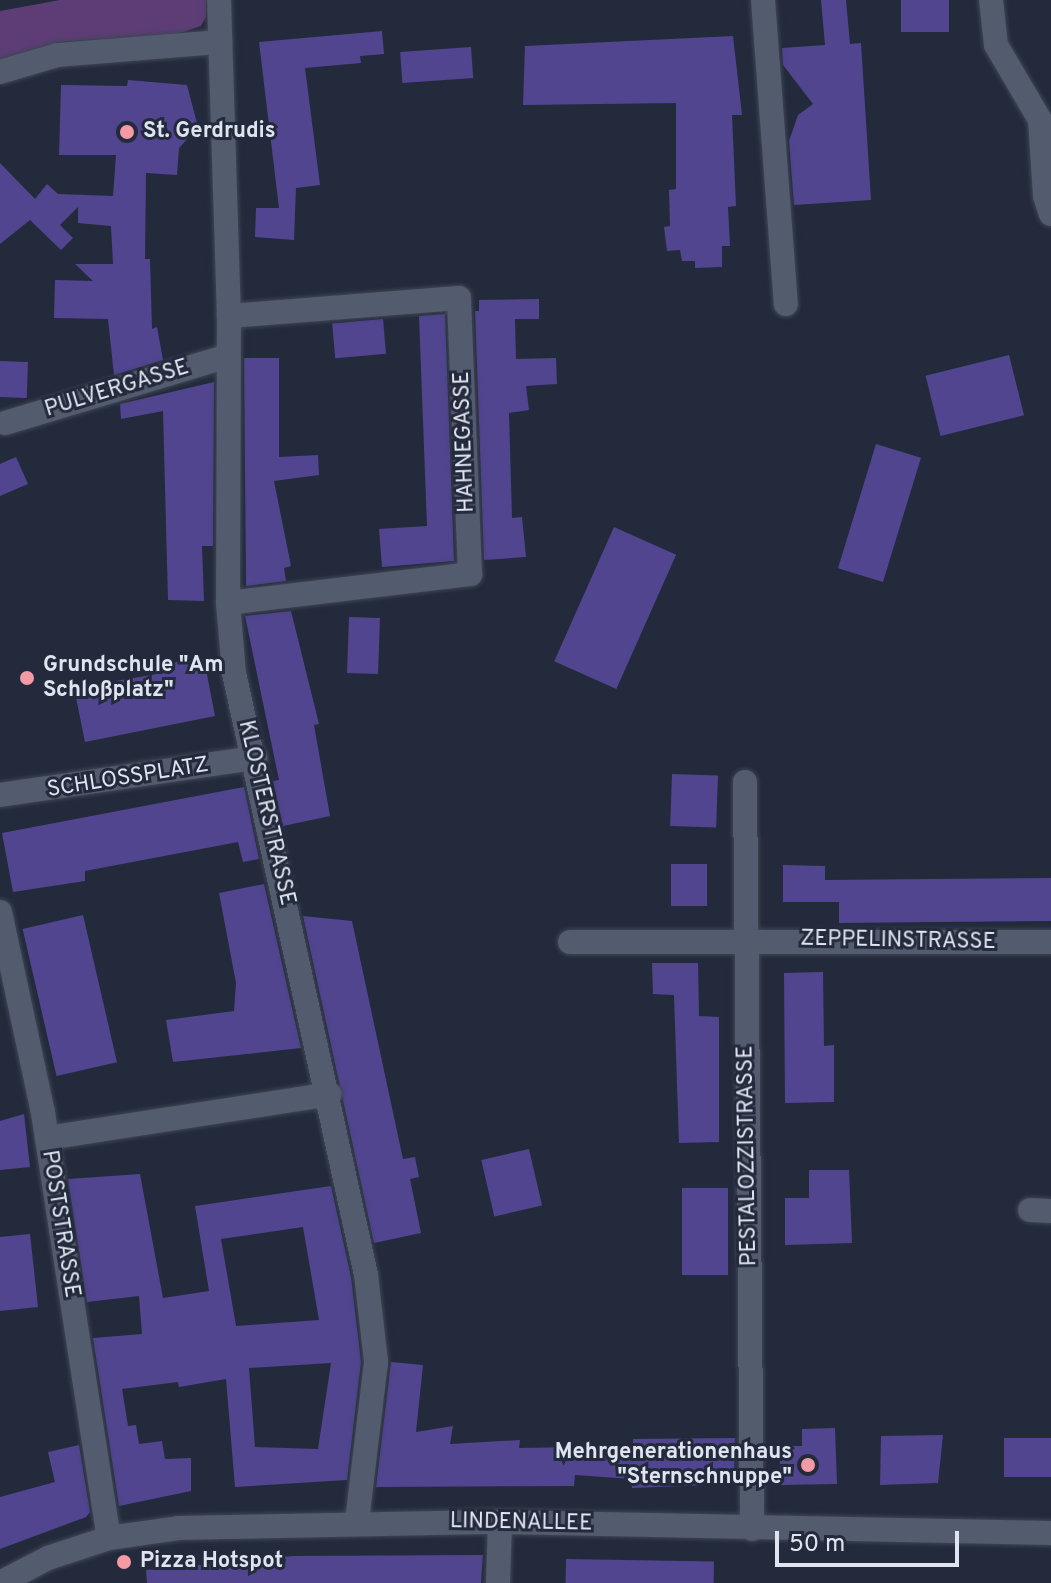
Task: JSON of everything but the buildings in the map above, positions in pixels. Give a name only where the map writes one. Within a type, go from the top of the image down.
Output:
[{"type":"street","name":"KLOSTERSTRASSE","points":[[219,0],[229,316],[228,603],[234,673],[330,1094],[366,1275],[376,1362],[357,1521]]},
{"type":"street","points":[[763,0],[786,304]]},
{"type":"street","points":[[991,0],[996,45],[1045,120],[1045,196],[1051,214]]},
{"type":"street","points":[[0,72],[57,55],[220,42]]},
{"type":"street","name":"HAHNEGASSE","points":[[228,603],[470,574],[459,298],[229,316]]},
{"type":"street","name":"PULVERGASSE","points":[[5,423],[228,356]]},
{"type":"street","name":"SCHLOSSPLATZ","points":[[0,795],[255,758]]},
{"type":"street","name":"PESTALOZZISTRASSE","points":[[745,782],[752,1529]]},
{"type":"street","name":"POSTSTRASSE","points":[[0,912],[47,1138],[109,1538]]},
{"type":"street","name":"ZEPPELINSTRASSE","points":[[570,942],[746,939],[1051,942]]},
{"type":"street","points":[[47,1138],[330,1094]]},
{"type":"street","name":"LINDENALLEE","points":[[2,1582],[48,1558],[109,1538],[178,1528],[357,1521],[1051,1533]]},
{"type":"street","points":[[498,1583],[500,1522]]},
{"type":"shaded area","points":[[60,0],[206,0],[206,17],[201,26],[177,34],[58,42],[0,60],[0,11]]},
{"type":"place","name":"St. Gerdrudis","points":[[127,132]]},
{"type":"place","name":"Grundschule \"Am Schloßplatz\"","points":[[27,678]]},
{"type":"place","name":"Mehrgenerationenhaus \"Sternschnuppe\"","points":[[808,1465]]},
{"type":"place","name":"Pizza Hotspot","points":[[124,1562]]}]
